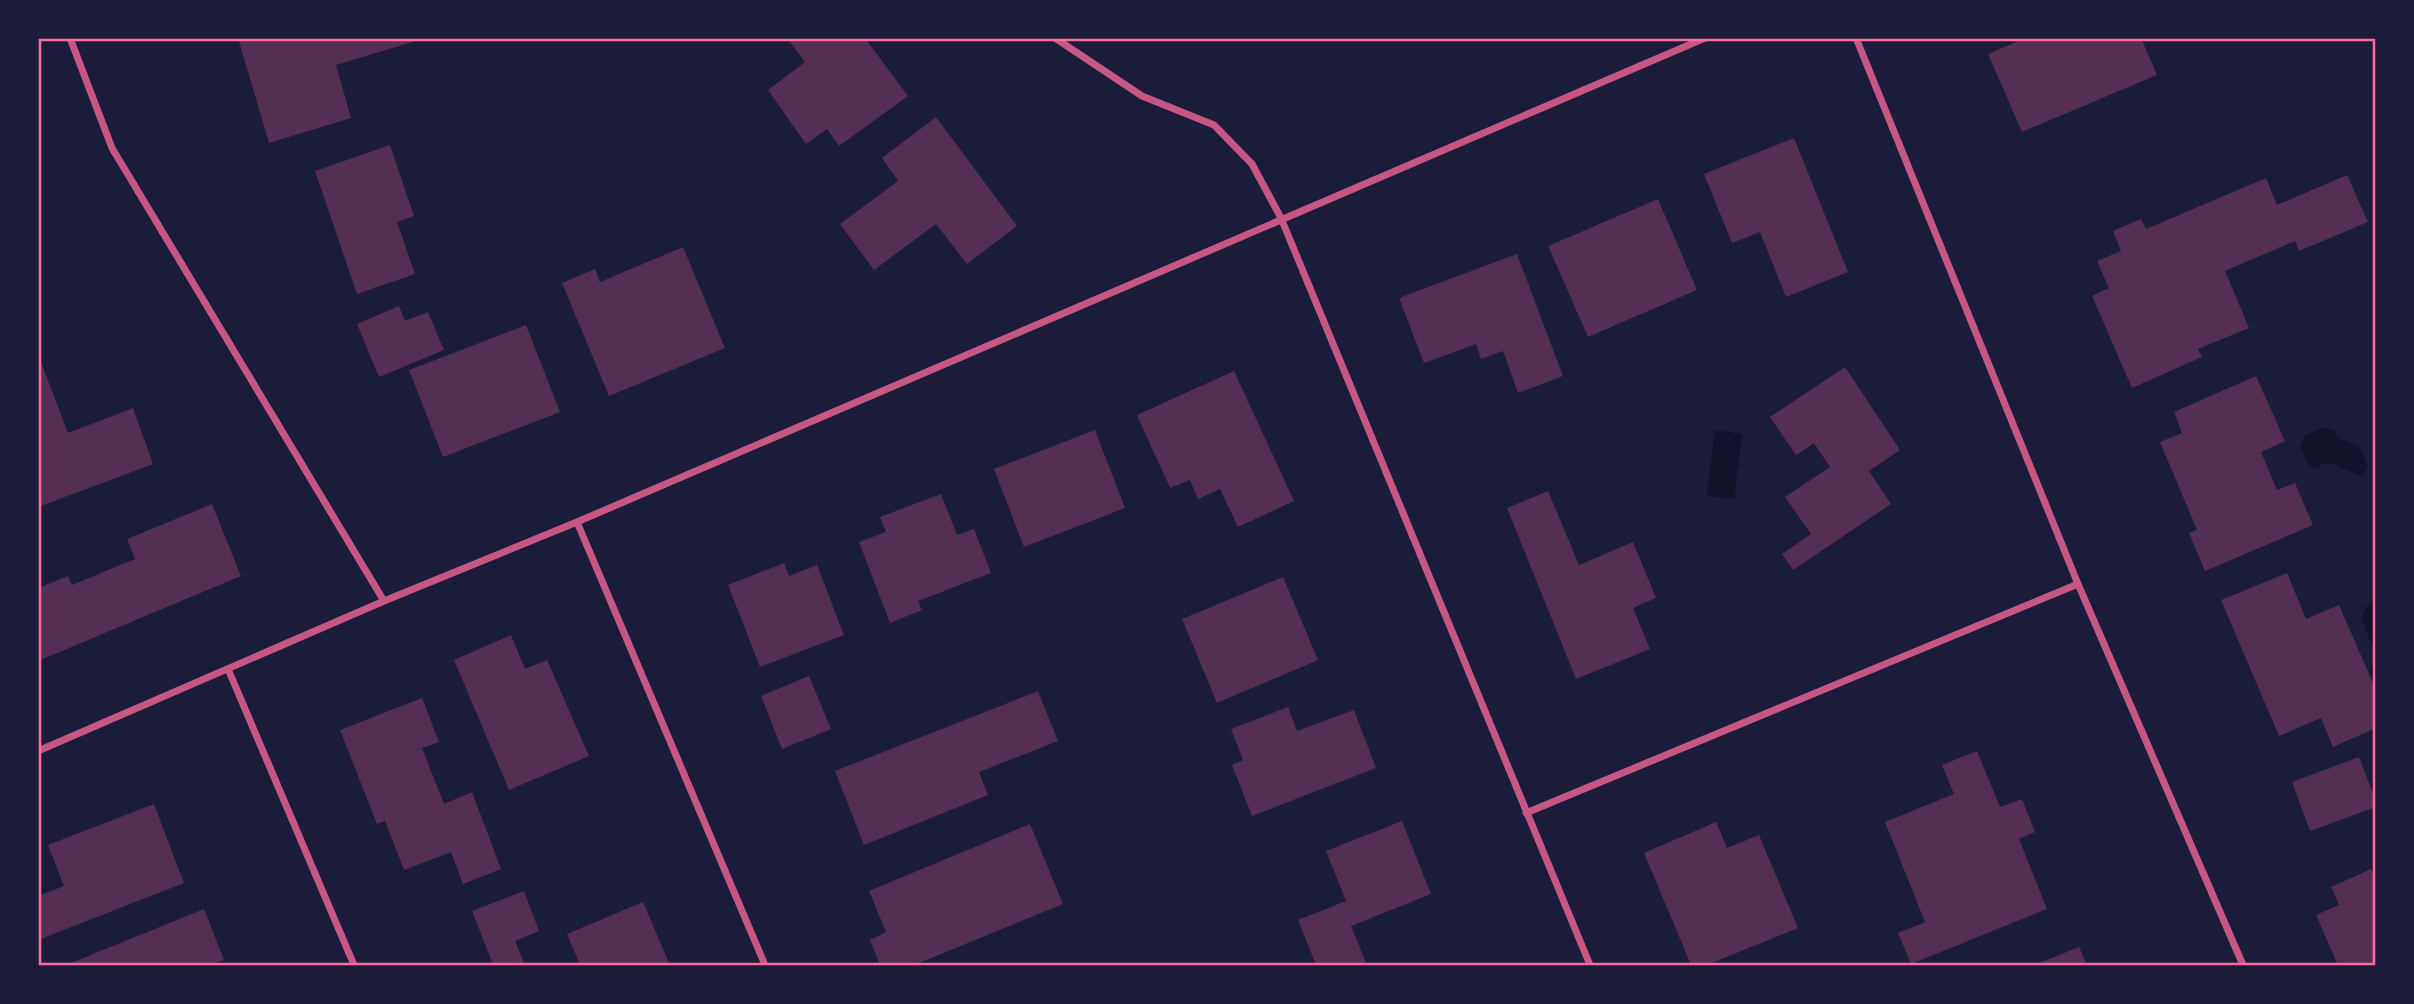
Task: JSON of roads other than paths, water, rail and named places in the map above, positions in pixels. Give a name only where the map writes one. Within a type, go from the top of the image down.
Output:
[{"type":"street","points":[[70,38],[112,148],[384,601]]},
{"type":"street","points":[[1055,38],[1142,96],[1214,125],[1252,164],[1281,218],[1590,965]]},
{"type":"street","points":[[38,751],[1705,38]]},
{"type":"street","points":[[1856,38],[2078,584],[2243,965]]},
{"type":"street","points":[[577,522],[765,965]]},
{"type":"street","points":[[1526,813],[2078,584]]},
{"type":"street","points":[[228,669],[354,965]]}]
